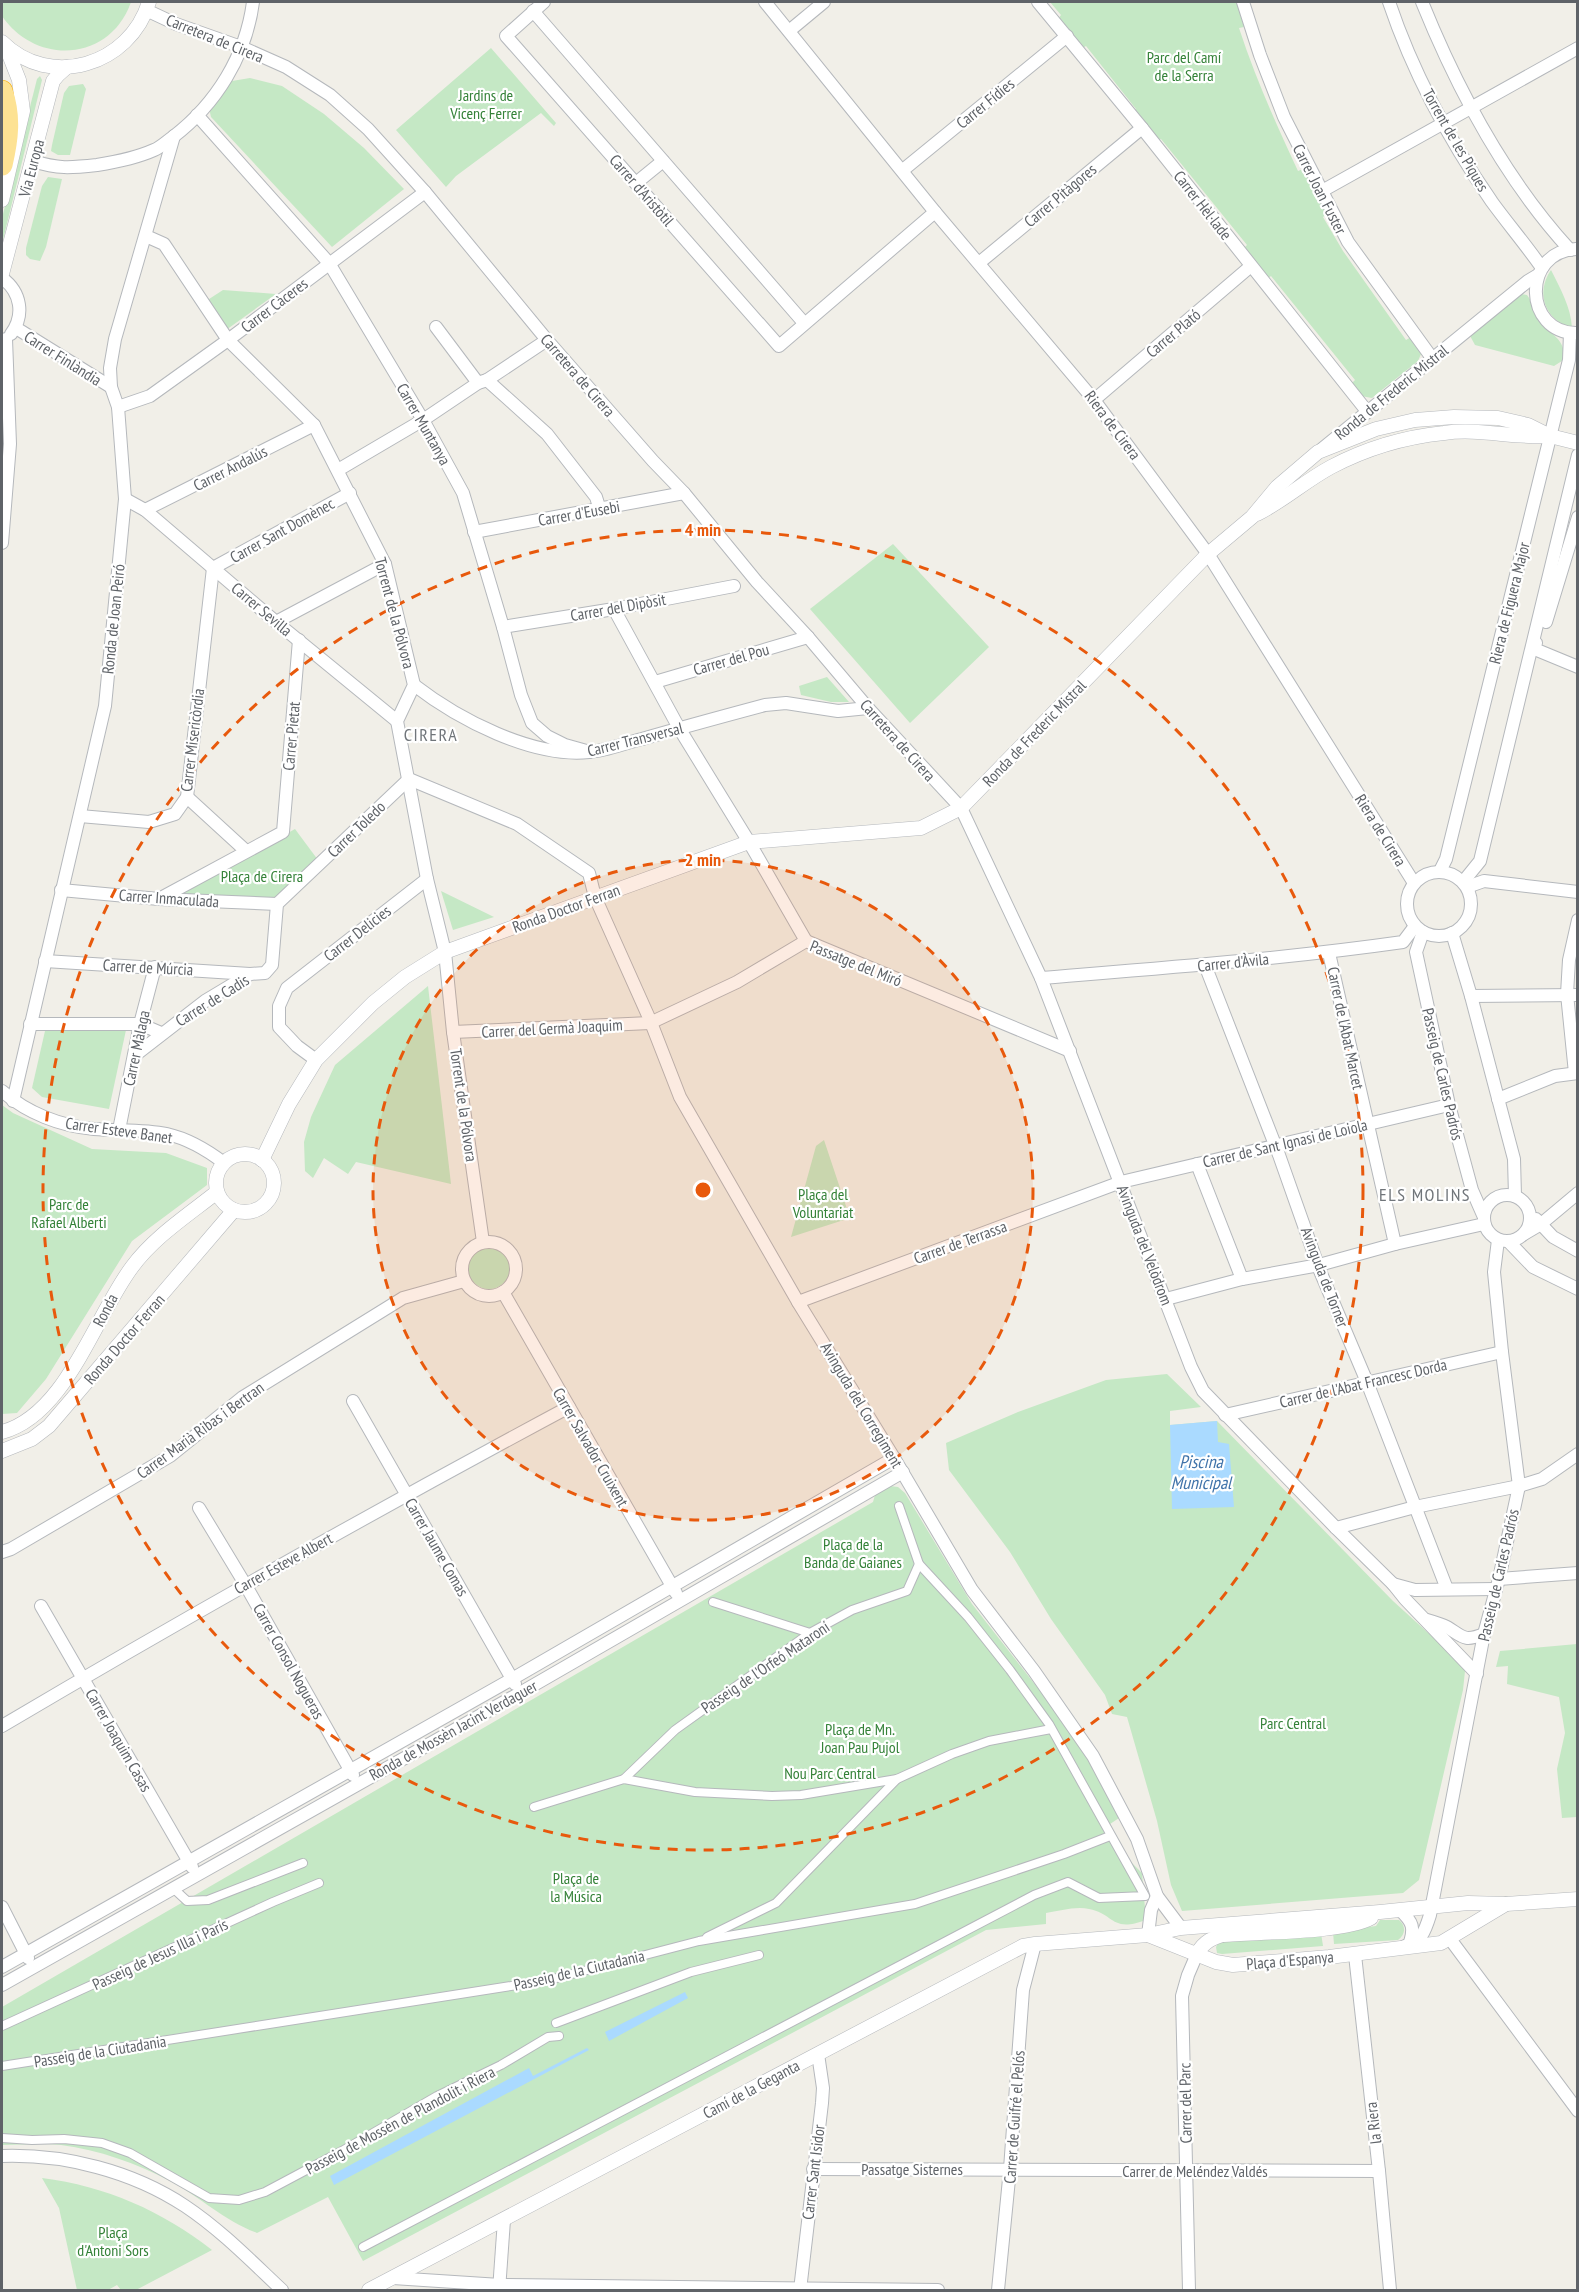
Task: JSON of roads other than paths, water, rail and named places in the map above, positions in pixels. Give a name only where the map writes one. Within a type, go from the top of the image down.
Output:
[{"type":"highway","points":[[2,91],[8,114],[9,134],[2,165]]},
{"type":"street","points":[[33,161],[55,168],[119,162],[156,149],[174,136],[210,103],[228,75],[241,47],[253,2]]},
{"type":"street","name":"Carrer d'Aristòtil","points":[[544,2],[506,36],[779,346],[935,212]]},
{"type":"street","name":"Riera de Cirera","points":[[765,2],[935,212],[1094,400],[1208,554],[1414,883]]},
{"type":"street","points":[[789,31],[825,2]]},
{"type":"street","name":"Carrer Hèl·lade","points":[[1038,2],[1142,128],[1366,410]]},
{"type":"street","name":"Carrer Joan Fuster","points":[[1246,2],[1260,55],[1284,117],[1348,242],[1432,358]]},
{"type":"street","name":"Torrent de les Piques","points":[[1389,2],[1416,68],[1442,122],[1540,272],[1555,255],[1575,248]]},
{"type":"street","name":"Torrent de les Piques","points":[[1422,2],[1453,75],[1516,181],[1554,232],[1575,248]]},
{"type":"street","points":[[3,44],[14,52],[45,66],[67,68],[90,64],[111,54],[136,30],[147,5]]},
{"type":"street","name":"Carretera de Cirera","points":[[147,5],[176,24],[241,47],[286,67],[340,102],[368,129],[425,192],[547,340],[684,493],[757,582],[808,637],[868,708],[961,808]]},
{"type":"street","points":[[533,11],[804,323]]},
{"type":"street","name":"Carrer Fídies","points":[[903,170],[1067,36]]},
{"type":"street","name":"Via Europa","points":[[2,200],[23,111],[19,80],[3,44]]},
{"type":"street","points":[[1322,191],[1578,48]]},
{"type":"street","name":"Via Europa","points":[[16,328],[19,318],[19,302],[11,286],[2,276],[53,81],[67,68]]},
{"type":"street","name":"Carrer Muntanya","points":[[197,115],[329,263],[423,420],[463,493],[520,695],[532,723],[547,736],[566,745],[590,752]]},
{"type":"street","name":"Carrer Pitàgores","points":[[979,263],[1142,128]]},
{"type":"street","name":"Ronda de Joan Peiró","points":[[12,1101],[105,706],[125,500],[118,407],[111,387],[110,368],[115,339],[174,136]]},
{"type":"street","points":[[636,183],[663,161]]},
{"type":"street","name":"Carrer Càceres","points":[[118,407],[150,396],[425,192]]},
{"type":"street","name":"Torrent de la Pólvora","points":[[146,236],[164,244],[228,340],[314,425],[385,564],[414,685],[397,721],[427,879],[445,952],[453,1032],[483,1242]]},
{"type":"street","name":"Carrer Plató","points":[[1094,400],[1251,266]]},
{"type":"street","points":[[1540,272],[1535,285],[1536,299],[1544,317],[1557,328],[1574,333]]},
{"type":"street","name":"Ronda de Frederic Mistral","points":[[1252,516],[1277,487],[1366,410],[1540,272]]},
{"type":"street","points":[[436,327],[482,382],[547,434],[596,497],[600,510]]},
{"type":"street","points":[[2,543],[10,444],[4,341],[16,328]]},
{"type":"street","name":"Carrer Finlàndia","points":[[16,328],[111,387]]},
{"type":"street","name":"Riera de Figuera Major","points":[[1440,872],[1446,860],[1574,333]]},
{"type":"street","points":[[338,470],[423,420],[547,340]]},
{"type":"street","points":[[1318,452],[1376,429],[1415,420],[1444,418],[1498,418],[1528,425],[1550,436],[1578,443]]},
{"type":"street","name":"Carrer Andalús","points":[[145,510],[314,425]]},
{"type":"street","points":[[1208,554],[1252,516],[1276,504],[1331,467],[1373,449],[1407,439],[1446,432],[1484,432],[1525,437],[1550,436]]},
{"type":"street","name":"Riera de Figuera Major","points":[[1465,885],[1480,861],[1578,455]]},
{"type":"street","name":"Carrer Sant Domènec","points":[[213,568],[350,493]]},
{"type":"street","name":"Carrer d'Eusebi","points":[[474,532],[684,493]]},
{"type":"street","name":"Carrer Sevilla","points":[[125,500],[145,510],[397,721]]},
{"type":"street","points":[[1578,516],[1548,616],[1541,636],[1532,648],[1578,667]]},
{"type":"street","name":"Ronda de Frederic Mistral","points":[[961,808],[1208,554]]},
{"type":"street","points":[[276,622],[385,564]]},
{"type":"street","name":"Carrer Misericòrdia","points":[[80,816],[149,822],[175,814],[187,797],[213,568]]},
{"type":"street","name":"Carrer del Dipòsit","points":[[502,627],[734,586]]},
{"type":"street","points":[[614,609],[679,728],[806,941]]},
{"type":"street","name":"Carrer del Pou","points":[[655,682],[808,637]]},
{"type":"street","name":"Carrer Pietat","points":[[246,850],[283,832],[299,640]]},
{"type":"street","name":"Carrer Transversal","points":[[414,685],[441,705],[505,736],[560,752],[590,752],[765,705],[786,703],[838,711],[868,708]]},
{"type":"street","name":"Avinguda del Corregiment","points":[[409,779],[517,824],[589,873],[595,897],[680,1097],[798,1302],[903,1472],[972,1590],[1034,1671],[1093,1756],[1137,1839],[1157,1896],[1181,1928]]},
{"type":"street","name":"Carrer Toledo","points":[[277,904],[409,779]]},
{"type":"street","points":[[159,899],[246,850],[187,797]]},
{"type":"street","name":"Ronda Doctor Ferran","points":[[262,1160],[289,1104],[316,1060],[373,1003],[405,977],[445,952],[749,842],[921,828],[961,808]]},
{"type":"street","name":"Avinguda del Velòdrom","points":[[961,808],[1041,978],[1195,1375],[1203,1390],[1393,1584],[1477,1674]]},
{"type":"street","points":[[1440,872],[1451,874],[1465,885],[1471,897],[1471,908],[1468,919],[1461,927],[1452,933],[1437,936],[1419,929],[1407,909],[1407,900],[1414,883],[1426,874],[1440,872]]},
{"type":"street","name":"Carrer Delicies","points":[[316,1060],[297,1046],[279,1027],[279,1006],[287,988],[427,879]]},
{"type":"street","points":[[1465,885],[1484,881],[1578,892]]},
{"type":"street","name":"Carrer Inmaculada","points":[[61,890],[159,899],[277,904]]},
{"type":"street","name":"Carrer de Cadis","points":[[134,1056],[205,1001],[250,974],[265,973],[272,965],[277,904]]},
{"type":"street","points":[[1498,1099],[1555,1076],[1576,1073],[1569,960],[1578,920]]},
{"type":"street","name":"Carrer d'Àvila","points":[[1041,978],[1329,953],[1403,942],[1419,929]]},
{"type":"street","name":"Passeig de Carles Padrós","points":[[1419,929],[1416,952],[1449,1105],[1472,1190],[1484,1220]]},
{"type":"street","points":[[1452,933],[1472,996],[1514,1159],[1515,1196]]},
{"type":"street","name":"Passatge del Miró","points":[[650,1023],[737,982],[806,941],[1070,1051]]},
{"type":"street","name":"Carrer de l'Abat Marcet","points":[[1329,953],[1395,1244]]},
{"type":"street","name":"Carrer de Múrcia","points":[[45,961],[250,974]]},
{"type":"street","name":"Avinguda de Torner","points":[[1205,965],[1319,1265],[1447,1589]]},
{"type":"street","name":"Carrer Màlaga","points":[[119,1130],[154,967]]},
{"type":"street","points":[[1472,996],[1572,995]]},
{"type":"street","name":"Carrer del Germà Joaquim","points":[[453,1032],[650,1023]]},
{"type":"street","name":"Carrer de Cadis","points":[[30,1024],[140,1024],[161,1033]]},
{"type":"street","name":"Carrer Esteve Banet","points":[[2,1091],[12,1101],[52,1120],[76,1126],[165,1134],[204,1149],[224,1163]]},
{"type":"street","name":"Carrer de Sant Ignasi de Loiola","points":[[1121,1182],[1449,1105]]},
{"type":"street","points":[[247,1154],[262,1160],[273,1174],[272,1194],[267,1202],[259,1209],[249,1212],[234,1210],[224,1203],[217,1191],[216,1179],[224,1163],[235,1156],[247,1154]]},
{"type":"street","points":[[1197,1164],[1242,1278]]},
{"type":"street","name":"Carrer de Terrassa","points":[[798,1302],[1121,1182]]},
{"type":"street","name":"Ronda","points":[[2,1432],[40,1411],[80,1355],[111,1298],[133,1265],[154,1242],[217,1191]]},
{"type":"street","points":[[1503,1240],[1523,1234],[1541,1224],[1578,1193]]},
{"type":"street","points":[[1578,1251],[1553,1237],[1530,1214],[1527,1206],[1515,1196],[1499,1195],[1490,1202],[1484,1220],[1488,1232],[1503,1240],[1533,1267],[1578,1289]]},
{"type":"street","name":"Ronda Doctor Ferran","points":[[2,1451],[32,1439],[54,1421],[234,1210]]},
{"type":"street","points":[[1523,1234],[1528,1227],[1530,1214]]},
{"type":"street","points":[[1166,1299],[1242,1278],[1319,1265],[1484,1220]]},
{"type":"street","name":"Passeig de Carles Padrós","points":[[1431,1907],[1484,1634],[1519,1486],[1494,1272],[1503,1240]]},
{"type":"street","points":[[483,1242],[502,1245],[509,1251],[514,1259],[515,1278],[503,1292],[485,1296],[469,1288],[464,1281],[462,1265],[469,1250],[483,1242]]},
{"type":"street","name":"Carrer Marià Ribas i Bertran","points":[[2,1552],[110,1494],[170,1456],[243,1397],[403,1298],[464,1281]]},
{"type":"street","name":"Carrer Salvador Cruixent","points":[[503,1292],[680,1601]]},
{"type":"street","name":"Carrer de l'Abat Francesc Dorda","points":[[1225,1415],[1502,1352]]},
{"type":"street","name":"Carrer Jaume Comas","points":[[353,1401],[520,1693]]},
{"type":"street","name":"Carrer Esteve Albert","points":[[2,1726],[245,1584],[568,1407]]},
{"type":"street","points":[[1336,1528],[1542,1479],[1578,1454]]},
{"type":"street","name":"Ronda de Mossèn Jacint Verdaguer","points":[[2,1967],[512,1679],[894,1458]]},
{"type":"street","name":"Ronda de Mossèn Jacint Verdaguer","points":[[2,1985],[520,1693],[903,1472]]},
{"type":"street","points":[[363,2247],[1034,1895],[1068,1882],[1099,1898],[1145,1896],[1131,1868],[1110,1836],[1067,1753],[1051,1729],[1010,1670],[968,1617],[919,1564],[899,1506]]},
{"type":"street","name":"Carrer Consol Nogueras","points":[[200,1508],[358,1784]]},
{"type":"street","name":"Passeig de l'Orfeó Mataroní","points":[[624,1779],[675,1730],[810,1632],[852,1610],[907,1591],[919,1564]]},
{"type":"street","points":[[1393,1584],[1415,1590],[1447,1589],[1578,1572]]},
{"type":"street","points":[[712,1602],[810,1632]]},
{"type":"street","name":"Carrer Joaquim Casas","points":[[41,1606],[196,1875]]},
{"type":"street","name":"Avinguda del Velòdrom","points":[[1424,1618],[1445,1626],[1463,1638],[1484,1634]]},
{"type":"street","points":[[534,1807],[624,1779],[695,1792],[772,1796],[801,1795],[897,1779],[952,1754],[989,1741],[1051,1729]]},
{"type":"street","points":[[699,1941],[776,1903],[897,1779]]},
{"type":"street","name":"Passeig de la Ciutadania","points":[[2,2066],[549,1980],[699,1941],[915,1904],[1064,1854],[1110,1836]]},
{"type":"street","points":[[173,1888],[187,1901],[208,1900],[303,1863]]},
{"type":"street","name":"Passeig de Jesus Illa i París","points":[[2,2026],[273,1902],[320,1883]]},
{"type":"street","points":[[1148,1935],[1157,1896]]},
{"type":"street","points":[[1506,1904],[1578,1899]]},
{"type":"street","name":"Plaça d'Espanya","points":[[1148,1935],[1181,1928],[1468,1903],[1506,1904]]},
{"type":"street","name":"Plaça d'Espanya","points":[[1148,1935],[1216,1962],[1233,1965],[1354,1955],[1427,1946],[1450,1939],[1506,1904]]},
{"type":"street","points":[[1409,1945],[1419,1940],[1425,1932],[1431,1907]]},
{"type":"street","points":[[2,1908],[33,1967]]},
{"type":"street","points":[[1400,1910],[1413,1925],[1409,1945]]},
{"type":"street","name":"Plaça d'Espanya","points":[[1223,1935],[1351,1924],[1367,1920],[1380,1912]]},
{"type":"street","name":"Plaça d'Espanya","points":[[1197,1954],[1209,1939],[1279,1920]]},
{"type":"street","name":"Camí de la Geganta","points":[[369,2290],[1015,1950],[1035,1944],[1148,1935]]},
{"type":"street","points":[[1450,1939],[1578,2112]]},
{"type":"street","name":"Carrer de Guifré el Pelós","points":[[998,2290],[1010,2169],[1023,1990],[1035,1944]]},
{"type":"street","name":"Plaça d'Espanya","points":[[1384,1952],[1409,1945]]},
{"type":"street","name":"Carrer del Parc","points":[[1189,2290],[1182,1996],[1197,1954]]},
{"type":"street","points":[[556,2023],[691,1972],[759,1955]]},
{"type":"street","name":"la Riera","points":[[1354,1955],[1390,2290]]},
{"type":"street","name":"Passeig de Mossèn de Plandolit i Riera","points":[[2,2138],[64,2139],[102,2143],[130,2152],[209,2198],[238,2200],[264,2192],[342,2151],[437,2096],[501,2065],[548,2037],[559,2036]]},
{"type":"street","name":"Carrer Sant Isidor","points":[[800,2289],[822,2103],[823,2088],[818,2054]]},
{"type":"street","points":[[2,2156],[50,2158],[98,2167],[132,2179],[184,2205],[228,2238],[282,2290]]},
{"type":"street","name":"Passatge Sisternes","points":[[813,2169],[1010,2169]]},
{"type":"street","name":"Carrer de Meléndez Valdés","points":[[1010,2169],[1379,2171]]},
{"type":"street","points":[[500,2288],[504,2220]]},
{"type":"street","points":[[393,2278],[500,2288],[938,2290]]},
{"type":"water","name":"Piscina Municipal","points":[[1217,1421],[1218,1442],[1229,1444],[1234,1507],[1172,1509],[1170,1425]]},
{"type":"water","points":[[685,1992],[688,1998],[609,2041],[605,2032]]},
{"type":"water","points":[[587,2048],[589,2050],[334,2185],[330,2176],[529,2068],[533,2076]]},
{"type":"district","name":"CIRERA","points":[[431,735]]},
{"type":"district","name":"ELS MOLINS","points":[[1425,1195]]},
{"type":"park label","name":"Parc del Camí de la Serra","points":[[1184,66]]},
{"type":"park label","name":"Jardins de Vicenç Ferrer","points":[[486,104]]},
{"type":"park label","name":"Plaça de Cirera","points":[[262,876]]},
{"type":"park label","name":"Plaça del Voluntariat","points":[[823,1203]]},
{"type":"park label","name":"Parc de Rafael Alberti","points":[[69,1213]]},
{"type":"park label","name":"Plaça de la Banda de Gaianes","points":[[853,1553]]},
{"type":"park label","name":"Parc Central","points":[[1293,1723]]},
{"type":"park label","name":"Plaça de Mn. Joan Pau Pujol","points":[[860,1738]]},
{"type":"park label","name":"Nou Parc Central","points":[[830,1773]]},
{"type":"park label","name":"Plaça de la Música","points":[[576,1887]]},
{"type":"park label","name":"Plaça d'Antoni Sors","points":[[113,2241]]}]
